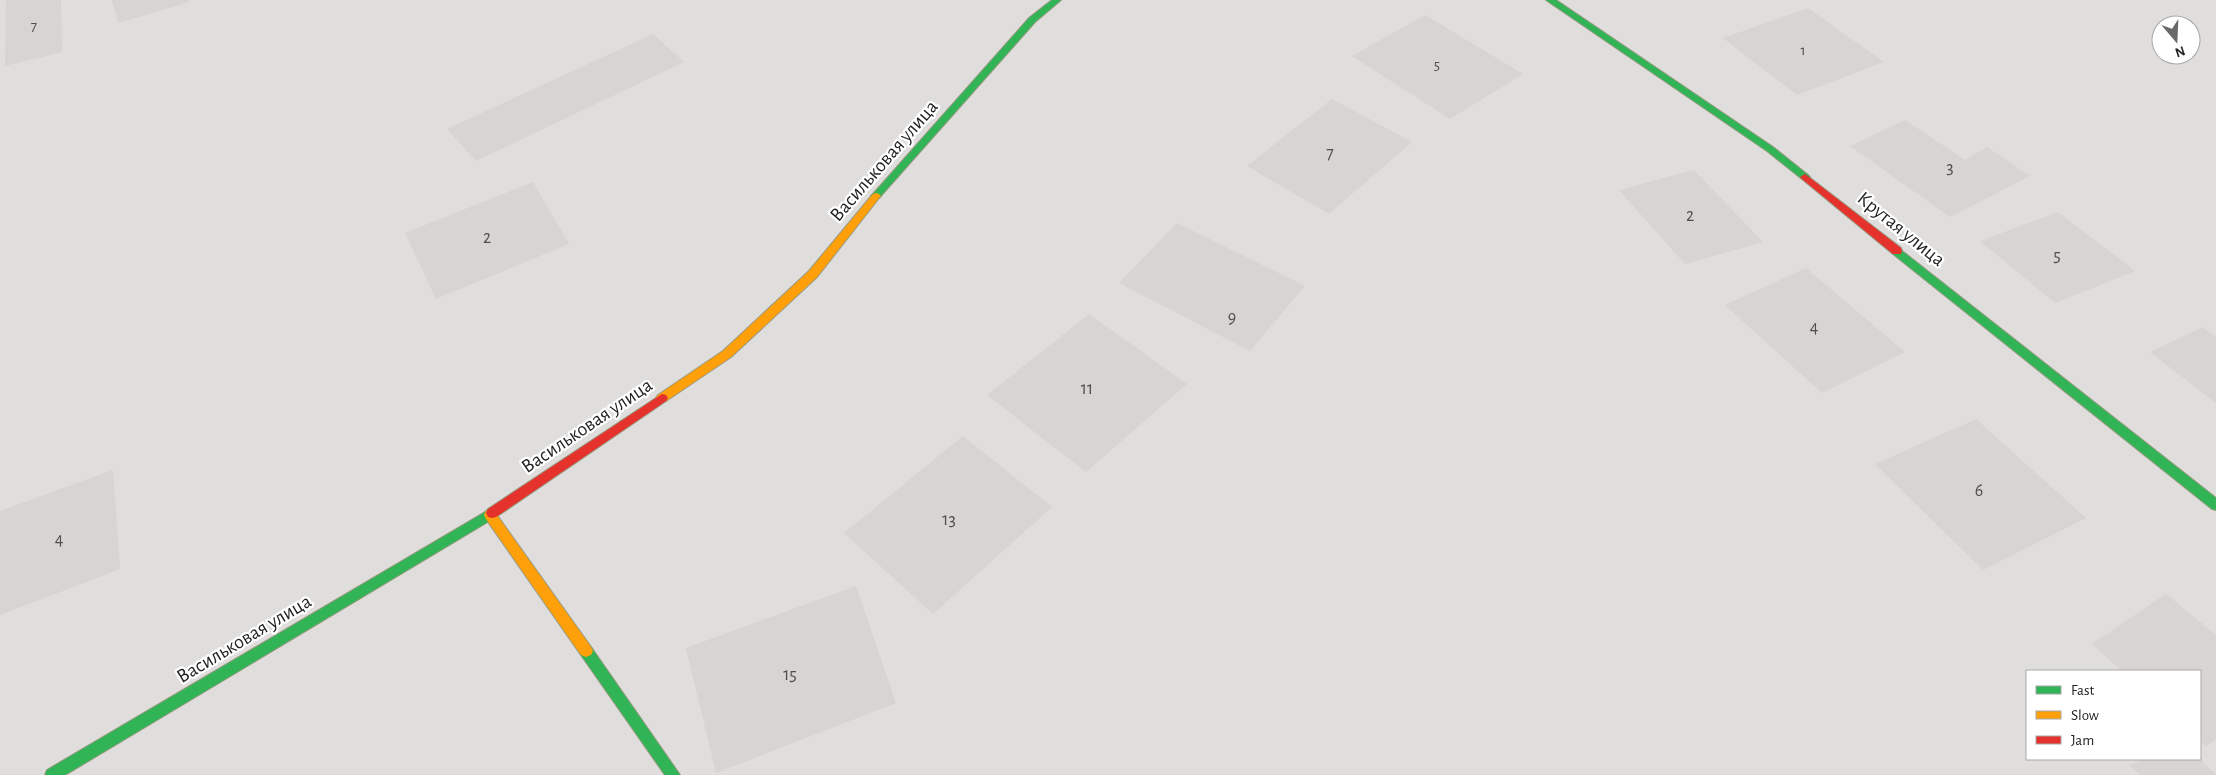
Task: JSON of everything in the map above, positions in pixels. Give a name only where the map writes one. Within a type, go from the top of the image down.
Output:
[{"type":"street","name":"Васильковая улица","points":[[52,775],[490,515],[727,354],[813,274],[892,177],[1025,28],[1057,0]]},
{"type":"street","name":"Крутая улица","points":[[1550,0],[1770,149],[2216,505]]},
{"type":"street","points":[[490,515],[673,775]]},
{"type":"shaded area","points":[[0,0],[2216,0],[2216,775],[0,775]]},
{"type":"building","points":[[6,0],[61,0],[62,52],[5,66]]},
{"type":"building","points":[[112,0],[188,0],[189,2],[118,23]]},
{"type":"building","points":[[1808,8],[1884,62],[1797,95],[1723,38]]},
{"type":"building","points":[[1425,15],[1523,74],[1450,119],[1352,56]]},
{"type":"building","points":[[653,34],[684,62],[476,161],[447,129]]},
{"type":"building","points":[[1332,99],[1412,142],[1329,214],[1247,166]]},
{"type":"building","points":[[1905,120],[1965,160],[1987,147],[2030,176],[1950,217],[1850,146]]},
{"type":"building","points":[[1694,170],[1763,242],[1685,264],[1619,190]]},
{"type":"building","points":[[533,182],[569,244],[436,299],[405,233]]},
{"type":"building","points":[[2058,212],[2135,271],[2055,303],[1980,241]]},
{"type":"building","points":[[1177,223],[1305,286],[1250,351],[1119,283]]},
{"type":"building","points":[[1806,268],[1905,352],[1822,393],[1725,305]]},
{"type":"building","points":[[1089,314],[1187,384],[1086,472],[987,395]]},
{"type":"building","points":[[2203,327],[2216,338],[2216,403],[2150,352]]},
{"type":"building","points":[[1976,419],[2086,518],[1983,570],[1875,464]]},
{"type":"building","points":[[963,436],[1052,507],[933,614],[844,533]]},
{"type":"building","points":[[113,470],[120,569],[0,615],[0,511]]},
{"type":"building","points":[[856,586],[896,703],[716,773],[686,648]]},
{"type":"building","points":[[2166,594],[2216,635],[2216,739],[2206,746],[2201,741],[2201,670],[2121,670],[2092,644]]},
{"type":"building","points":[[2140,760],[2201,760],[2216,775],[2140,775],[2130,766]]},
{"type":"traffic: fast","points":[[876,196],[1032,20],[1057,0]]},
{"type":"traffic: fast","points":[[1550,0],[1770,149],[1805,177]]},
{"type":"traffic: fast","points":[[1897,251],[2216,505]]},
{"type":"traffic: fast","points":[[52,775],[492,513]]},
{"type":"traffic: fast","points":[[586,651],[673,775]]},
{"type":"traffic: slow","points":[[662,398],[727,354],[813,274],[876,196]]},
{"type":"traffic: slow","points":[[490,515],[586,651]]},
{"type":"traffic: jam","points":[[1805,177],[1897,251]]},
{"type":"traffic: jam","points":[[492,513],[662,398]]}]
